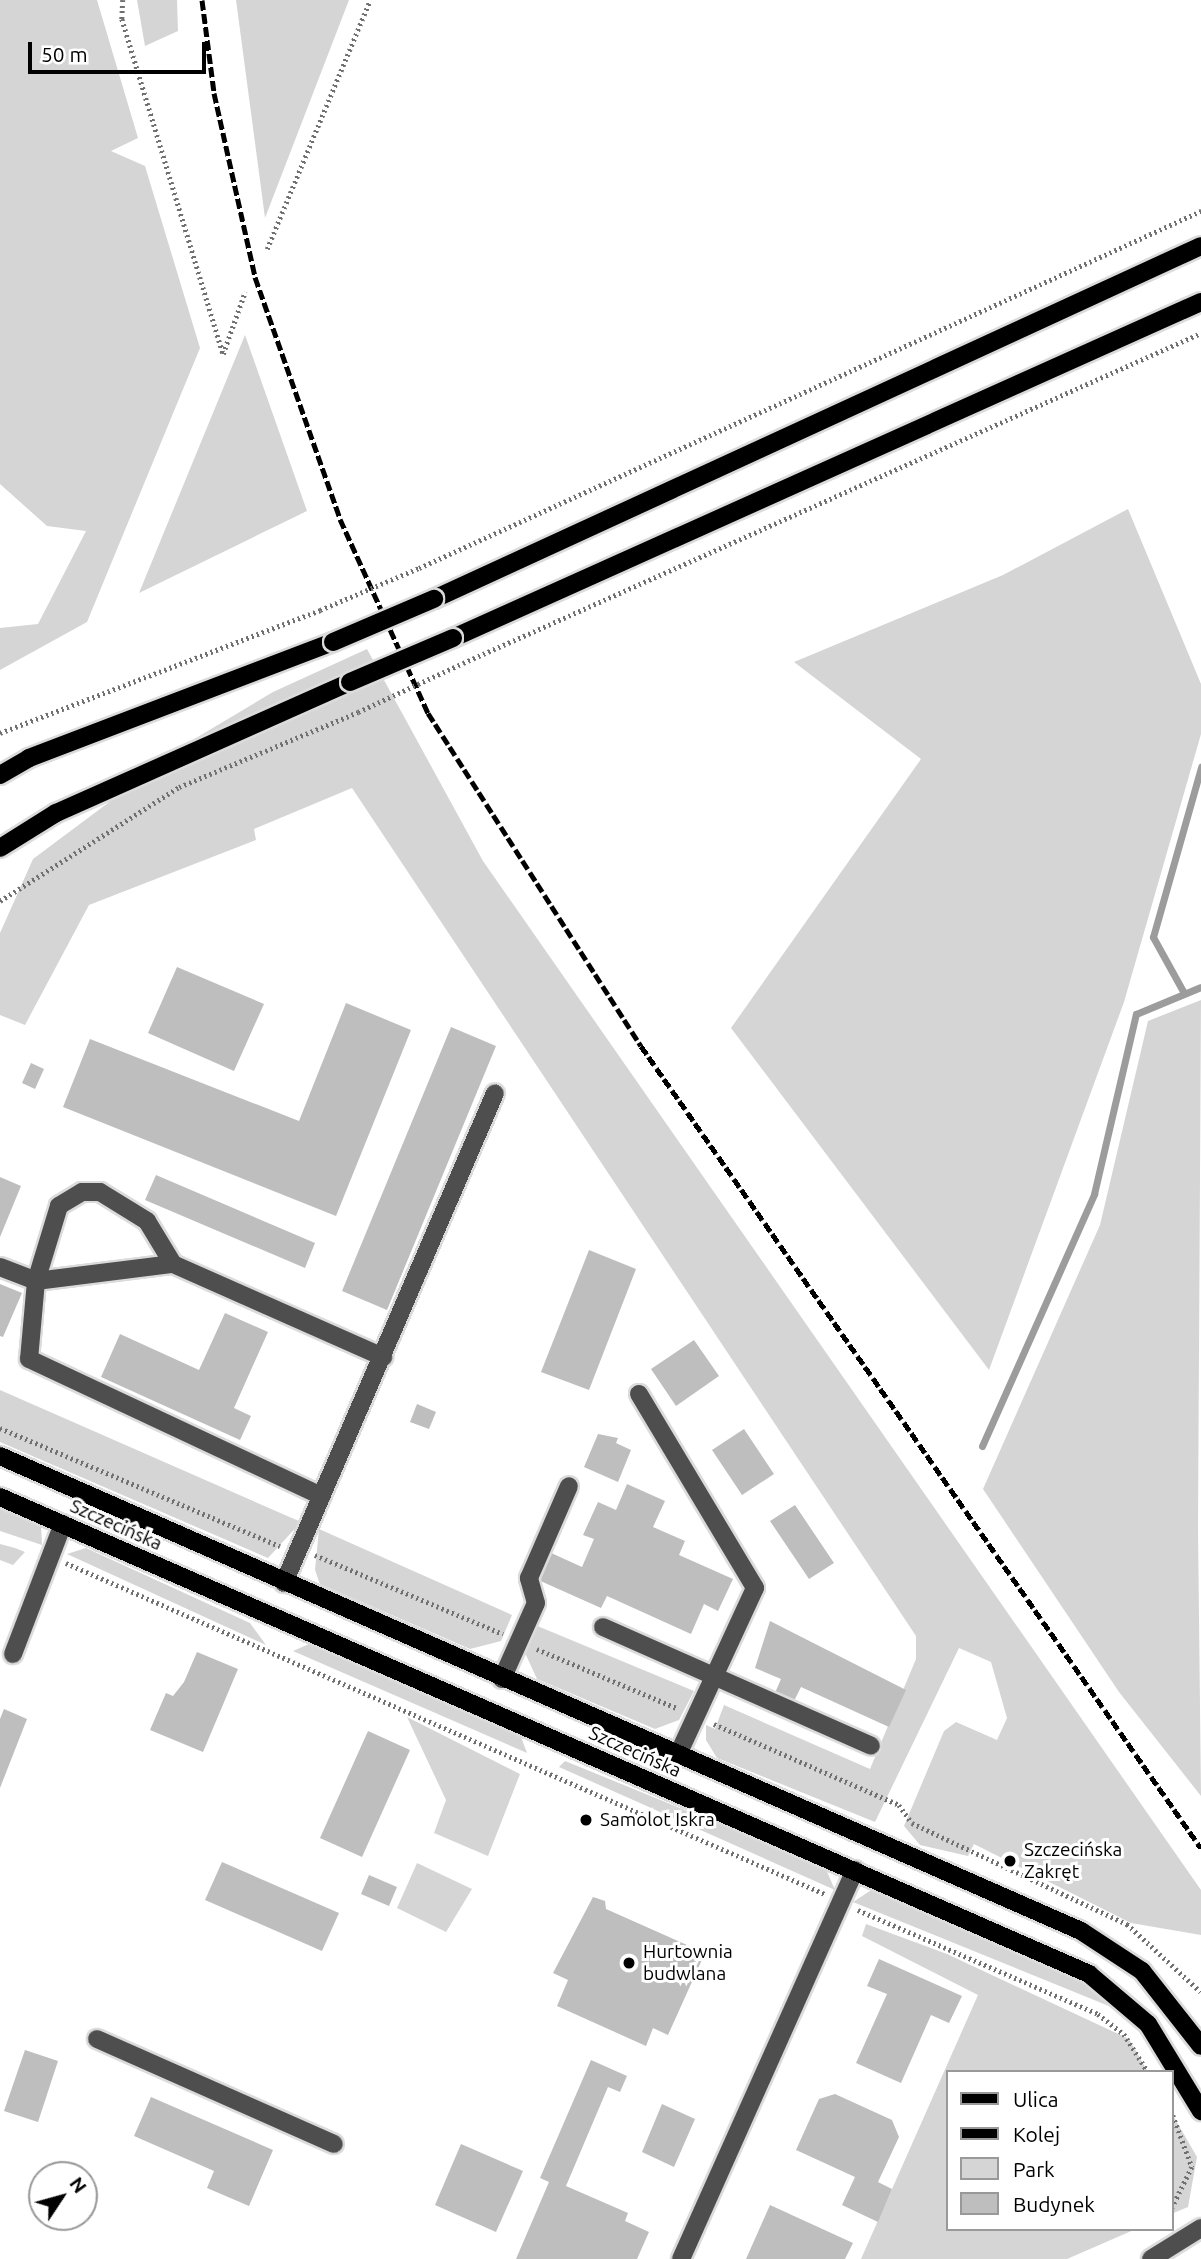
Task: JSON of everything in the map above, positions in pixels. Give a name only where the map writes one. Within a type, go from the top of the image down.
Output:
[{"type":"main road","points":[[0,775],[29,758],[332,642],[434,599],[1201,246]]},
{"type":"main road","points":[[0,848],[56,813],[1201,302]]},
{"type":"main road","name":"Szczecińska","points":[[0,1456],[677,1757],[1081,1931],[1142,1971],[1201,2046]]},
{"type":"main road","name":"Szczecińska","points":[[0,1497],[855,1870],[1107,1986],[1147,2024],[1201,2111]]},
{"type":"street","points":[[284,1583],[495,1093]]},
{"type":"street","points":[[173,1264],[147,1222],[100,1192],[82,1192],[59,1206],[36,1281],[29,1359],[321,1496]]},
{"type":"street","points":[[0,1267],[36,1281],[173,1264],[383,1357]]},
{"type":"street","points":[[639,1394],[755,1588],[677,1757]]},
{"type":"street","points":[[502,1679],[516,1641],[536,1604],[529,1578],[569,1486]]},
{"type":"street","points":[[13,1654],[63,1524]]},
{"type":"street","points":[[603,1627],[871,1746]]},
{"type":"street","points":[[681,2259],[855,1870]]},
{"type":"street","points":[[97,2039],[334,2144]]},
{"type":"street","points":[[1151,2259],[1201,2228]]},
{"type":"path","points":[[123,0],[122,19],[223,354],[245,292]]},
{"type":"path","points":[[267,249],[370,0]]},
{"type":"path","points":[[0,733],[320,610],[419,568],[1201,211]]},
{"type":"path","points":[[0,901],[179,787],[358,712],[1201,333]]},
{"type":"path","points":[[0,1428],[275,1545],[299,1548],[695,1715],[899,1805],[912,1823],[1127,1924],[1201,1992]]},
{"type":"path","points":[[61,1560],[1098,2014],[1124,2034],[1147,2070]]},
{"type":"path","points":[[1173,2115],[1192,2166],[1173,2206]]},
{"type":"green space","points":[[0,0],[97,0],[138,138],[111,151],[145,166],[200,348],[87,622],[0,670],[0,628],[38,624],[86,531],[47,526],[0,484]]},
{"type":"green space","points":[[137,0],[177,0],[178,31],[145,46]]},
{"type":"green space","points":[[236,0],[349,0],[265,218]]},
{"type":"green space","points":[[245,335],[307,511],[139,593]]},
{"type":"green space","points":[[1128,509],[1201,684],[1201,734],[1124,1002],[989,1370],[731,1028],[921,759],[794,662],[1003,575]]},
{"type":"green space","points":[[367,649],[483,861],[1201,1890],[1201,1935],[1131,1923],[974,1844],[968,1856],[920,1845],[904,1826],[944,1731],[956,1722],[997,1740],[1007,1718],[991,1662],[959,1648],[875,1822],[717,1758],[706,1740],[706,1725],[715,1729],[724,1705],[870,1769],[916,1659],[916,1636],[352,788],[254,829],[256,840],[89,905],[25,1025],[0,1015],[0,933],[33,859],[191,741],[273,692]]},
{"type":"green space","points":[[1201,1000],[1198,1528],[1201,1796],[1119,1692],[983,1489],[1100,1225],[1148,1021]]},
{"type":"green space","points":[[0,1390],[301,1522],[268,1558],[0,1442]]},
{"type":"green space","points":[[0,1509],[41,1526],[42,1545],[0,1531]]},
{"type":"green space","points":[[319,1529],[512,1615],[501,1641],[470,1649],[320,1584],[315,1570]]},
{"type":"green space","points":[[0,1544],[25,1552],[13,1565],[0,1560]]},
{"type":"green space","points":[[86,1548],[250,1623],[266,1645],[67,1554]]},
{"type":"green space","points":[[535,1625],[694,1691],[679,1720],[655,1729],[537,1679],[525,1653]]},
{"type":"green space","points":[[309,1644],[521,1737],[527,1753],[293,1651]]},
{"type":"green space","points":[[407,1717],[520,1774],[488,1856],[434,1833],[446,1800]]},
{"type":"green space","points":[[565,1761],[825,1867],[835,1890],[559,1767]]},
{"type":"green space","points":[[417,1863],[472,1889],[446,1932],[397,1908]]},
{"type":"green space","points":[[876,1887],[1139,2002],[1158,2026],[853,1902]]},
{"type":"green space","points":[[866,1924],[947,1954],[1129,2039],[1147,2070],[946,2070],[946,2231],[1131,2231],[1067,2259],[861,2259],[978,1995],[862,1936]]},
{"type":"green space","points":[[1173,2115],[1197,2157],[1188,2207],[1173,2213]]},
{"type":"building","points":[[177,967],[264,1004],[234,1071],[148,1033]]},
{"type":"building","points":[[346,1003],[411,1030],[336,1216],[63,1107],[90,1039],[299,1121]]},
{"type":"building","points":[[451,1027],[496,1046],[387,1310],[342,1291]]},
{"type":"building","points":[[31,1063],[44,1069],[35,1089],[22,1083]]},
{"type":"building","points":[[156,1175],[315,1243],[305,1268],[145,1200]]},
{"type":"building","points":[[0,1177],[21,1186],[0,1237]]},
{"type":"building","points":[[589,1250],[636,1269],[589,1390],[541,1372]]},
{"type":"building","points":[[0,1284],[22,1293],[3,1337],[0,1336]]},
{"type":"building","points":[[225,1313],[268,1332],[234,1408],[251,1416],[240,1440],[101,1377],[120,1334],[199,1370]]},
{"type":"building","points":[[694,1340],[719,1376],[676,1406],[651,1369]]},
{"type":"building","points":[[417,1404],[436,1412],[429,1429],[410,1422]]},
{"type":"building","points":[[744,1429],[774,1474],[742,1495],[712,1450]]},
{"type":"building","points":[[598,1434],[618,1438],[616,1443],[631,1450],[618,1482],[584,1467]]},
{"type":"building","points":[[627,1484],[665,1501],[653,1527],[685,1541],[679,1555],[733,1579],[718,1611],[704,1604],[691,1634],[607,1596],[601,1608],[536,1579],[549,1552],[582,1567],[594,1539],[583,1535],[598,1502],[616,1510]]},
{"type":"building","points":[[795,1505],[834,1563],[809,1579],[770,1521]]},
{"type":"building","points":[[770,1621],[906,1690],[889,1727],[801,1687],[794,1701],[775,1693],[781,1679],[755,1668]]},
{"type":"building","points":[[197,1652],[238,1669],[203,1752],[150,1730],[166,1693],[173,1696],[184,1682]]},
{"type":"building","points":[[4,1709],[27,1719],[0,1788],[0,1719]]},
{"type":"building","points":[[368,1731],[410,1750],[362,1857],[320,1838]]},
{"type":"building","points":[[222,1862],[339,1913],[322,1951],[205,1900]]},
{"type":"building","points":[[369,1875],[397,1887],[389,1906],[361,1894]]},
{"type":"building","name":"Hurtownia budwlana","points":[[593,1897],[605,1901],[606,1909],[705,1953],[668,2035],[653,2028],[646,2046],[557,2006],[568,1980],[553,1973]]},
{"type":"building","points":[[879,1959],[962,1996],[949,2023],[931,2015],[901,2083],[856,2063],[887,1994],[867,1986]]},
{"type":"building","points":[[25,2050],[58,2061],[38,2122],[4,2111]]},
{"type":"building","points":[[591,2060],[627,2076],[620,2092],[608,2087],[566,2186],[628,2213],[625,2221],[649,2232],[637,2259],[516,2259],[549,2182],[540,2178]]},
{"type":"building","points":[[835,2094],[892,2120],[899,2137],[878,2182],[892,2189],[878,2222],[842,2205],[855,2177],[796,2150],[819,2099]]},
{"type":"building","points":[[151,2097],[273,2150],[249,2206],[207,2188],[214,2171],[134,2136]]},
{"type":"building","points":[[662,2104],[695,2119],[674,2167],[642,2152]]},
{"type":"building","points":[[461,2144],[523,2171],[496,2232],[435,2205]]},
{"type":"building","points":[[770,2205],[853,2243],[845,2259],[746,2259]]},
{"type":"waterway","points":[[1184,993],[1153,937],[1201,767]]},
{"type":"waterway","points":[[982,1446],[1094,1194],[1136,1014],[1201,987]]},
{"type":"railway","points":[[202,0],[214,93],[255,277],[340,519],[428,713],[641,1046],[1201,1848]]},
{"type":"place","name":"Samolot Iskra","points":[[586,1820]]},
{"type":"place","name":"Szczecińska Zakręt","points":[[1010,1861]]},
{"type":"place","name":"Hurtownia budwlana","points":[[629,1963]]}]
